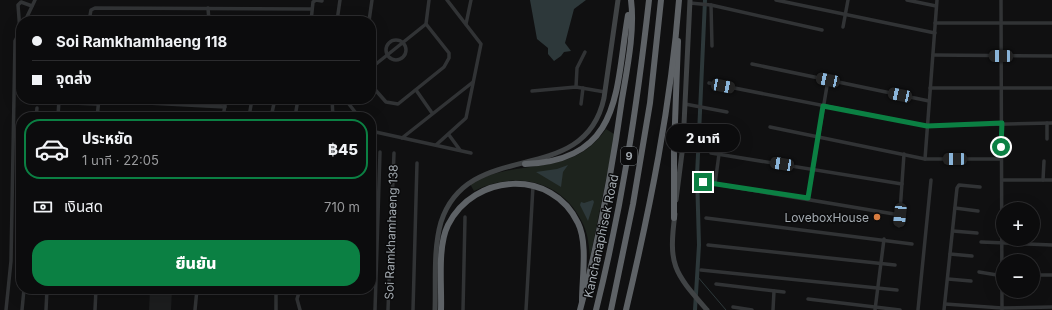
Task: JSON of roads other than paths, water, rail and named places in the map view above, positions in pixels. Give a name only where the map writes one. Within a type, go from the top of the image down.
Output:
[{"type":"highway","points":[[525,164],[544,163],[571,155],[589,144],[603,129],[613,106],[631,0]]},
{"type":"highway","points":[[580,310],[593,260],[612,168],[633,11],[631,0]]},
{"type":"highway","name":"Kanchanaphisek Road","points":[[596,310],[621,201],[634,124],[649,0]]},
{"type":"highway","name":"Kanchanaphisek Road","points":[[611,310],[633,204],[650,102],[661,0]]},
{"type":"highway","points":[[674,218],[674,149],[678,79],[679,0]]},
{"type":"highway","points":[[626,310],[656,174],[678,19]]},
{"type":"highway","points":[[441,310],[442,250],[446,232],[453,217],[469,198],[491,187],[505,184],[532,186],[558,199],[574,215],[583,235],[582,301]]},
{"type":"main road","points":[[435,310],[438,236],[441,222],[450,204],[465,187],[483,174],[507,166],[525,164],[571,147],[586,136],[599,114],[605,92],[618,0]]},
{"type":"main road","points":[[613,41],[616,39],[621,0]]},
{"type":"main road","points":[[690,2],[683,145],[674,218],[672,250],[674,263],[683,282],[707,310]]},
{"type":"street","points":[[27,16],[35,0]]},
{"type":"street","points":[[338,16],[340,0]]},
{"type":"street","points":[[370,16],[372,0]]},
{"type":"street","points":[[376,64],[426,24],[429,0]]},
{"type":"street","points":[[436,145],[466,118],[472,82],[481,44],[447,0]]},
{"type":"street","points":[[466,24],[471,0]]},
{"type":"street","points":[[776,0],[935,34]]},
{"type":"street","points":[[844,27],[848,0]]},
{"type":"street","points":[[908,0],[936,6]]},
{"type":"street","points":[[925,158],[937,0]]},
{"type":"street","points":[[1001,0],[1002,202]]},
{"type":"street","points":[[311,16],[314,1],[322,1]]},
{"type":"street","points":[[19,16],[18,5],[21,2],[32,6]]},
{"type":"street","points":[[690,2],[712,5],[822,30]]},
{"type":"street","points":[[712,5],[712,46]]},
{"type":"street","points":[[90,16],[91,10],[95,8],[312,9]]},
{"type":"street","points":[[208,8],[209,16]]},
{"type":"street","points":[[935,23],[1052,23]]},
{"type":"street","points":[[376,91],[384,100],[392,104],[403,101],[444,67],[449,58],[445,47],[426,24]]},
{"type":"street","points":[[6,310],[11,261],[16,39]]},
{"type":"street","points":[[396,40],[402,43],[405,52],[401,58],[395,60],[388,55],[386,48],[390,42],[396,40]]},
{"type":"street","points":[[576,87],[578,68],[585,52]]},
{"type":"street","points":[[933,55],[1052,56]]},
{"type":"street","points":[[752,64],[929,102]]},
{"type":"street","points":[[808,198],[828,80]]},
{"type":"street","points":[[402,138],[472,82]]},
{"type":"street","points":[[709,82],[927,126],[1052,123]]},
{"type":"street","points":[[532,91],[576,87],[605,92]]},
{"type":"street","points":[[581,104],[583,88]]},
{"type":"street","points":[[930,88],[1052,88]]},
{"type":"street","points":[[416,90],[432,113]]},
{"type":"street","points":[[97,112],[98,104]]},
{"type":"street","points":[[167,104],[225,107]]},
{"type":"street","points":[[224,112],[225,104]]},
{"type":"street","points":[[349,104],[355,112]]},
{"type":"street","points":[[685,104],[727,112]]},
{"type":"street","points":[[37,108],[37,112]]},
{"type":"street","points":[[1047,123],[1047,139]]},
{"type":"street","points":[[770,127],[925,158],[1001,159]]},
{"type":"street","points":[[376,132],[471,153]]},
{"type":"street","points":[[448,135],[460,150]]},
{"type":"street","points":[[376,278],[380,152]]},
{"type":"street","name":"Soi Ramkhamhaeng 138","points":[[388,310],[394,153]]},
{"type":"street","points":[[710,153],[902,184]]},
{"type":"street","points":[[715,184],[719,154]]},
{"type":"street","points":[[899,226],[904,154]]},
{"type":"street","points":[[1043,180],[1044,161]]},
{"type":"street","points":[[413,310],[417,163]]},
{"type":"street","points":[[918,310],[931,180]]},
{"type":"street","points":[[1002,180],[1052,180]]},
{"type":"street","points":[[703,182],[808,198],[900,215]]},
{"type":"street","points":[[944,310],[957,188],[960,185],[980,187]]},
{"type":"street","points":[[526,310],[532,186]]},
{"type":"street","points":[[954,208],[978,211]]},
{"type":"street","points":[[463,310],[465,217]]},
{"type":"street","points":[[706,218],[884,239],[912,244]]},
{"type":"street","points":[[953,231],[977,233]]},
{"type":"street","points":[[875,308],[884,239]]},
{"type":"street","points":[[981,242],[996,241]]},
{"type":"street","points":[[1040,244],[1052,245]]},
{"type":"street","points":[[708,245],[894,265]]},
{"type":"street","points":[[950,254],[972,256]]},
{"type":"street","points":[[701,270],[897,290]]},
{"type":"street","points":[[979,272],[996,275]]},
{"type":"street","points":[[1040,276],[1052,275]]},
{"type":"street","points":[[948,279],[971,281]]},
{"type":"street","points":[[716,284],[784,292]]},
{"type":"street","points":[[773,310],[774,291]]},
{"type":"street","points":[[22,310],[24,294]]},
{"type":"street","points":[[46,310],[47,294]]},
{"type":"street","points":[[95,310],[96,294]]},
{"type":"street","points":[[195,310],[197,294]]},
{"type":"street","points":[[276,294],[276,310]]},
{"type":"street","points":[[299,294],[297,300],[300,310]]},
{"type":"street","points":[[375,310],[376,294]]},
{"type":"street","points":[[1002,298],[1002,309]]},
{"type":"street","points":[[808,299],[900,310]]},
{"type":"street","points":[[945,304],[1002,309],[1052,307]]},
{"type":"street","points":[[733,307],[752,310]]},
{"type":"waterway","points":[[695,310],[699,245],[697,175],[705,0]]},
{"type":"waterway","points":[[697,276],[726,310]]},
{"type":"place","name":"LoveboxHouse","points":[[877,217]]}]
